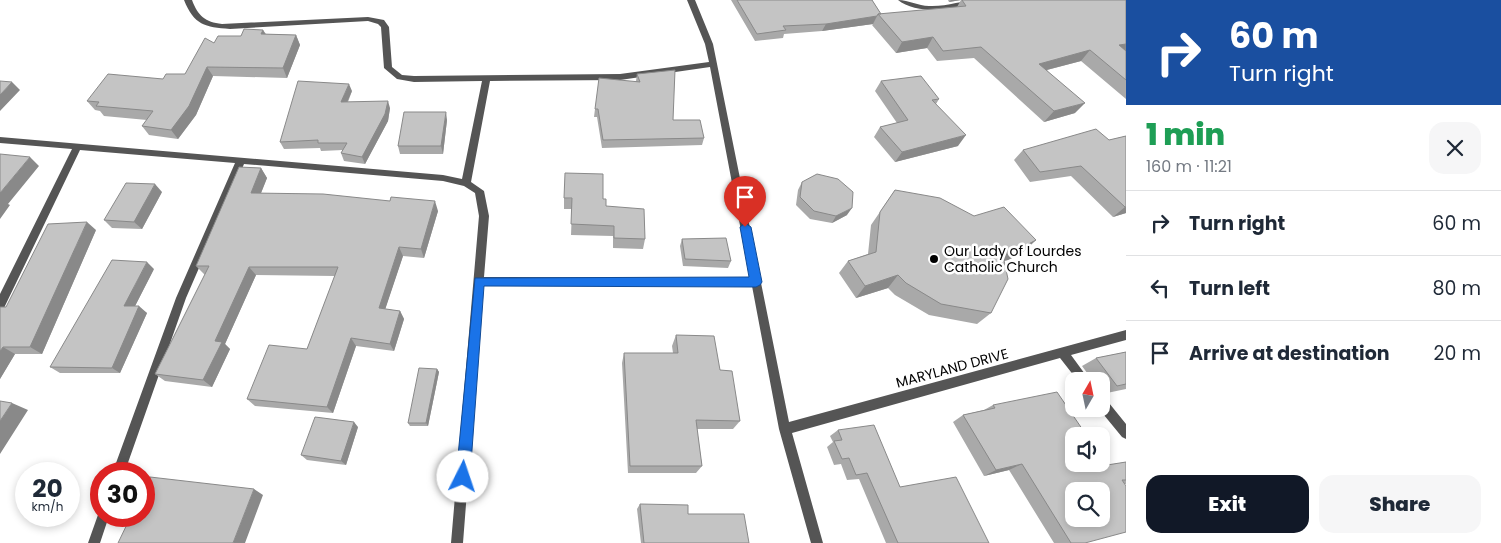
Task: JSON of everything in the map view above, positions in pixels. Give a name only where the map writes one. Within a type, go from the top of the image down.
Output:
[{"type":"street","points":[[188,0],[192,13],[200,21],[230,28],[368,19],[381,22],[385,27],[388,68],[400,77],[414,79],[620,77],[713,64]]},
{"type":"street","points":[[691,0],[708,44],[713,64],[786,429],[817,543]]},
{"type":"street","points":[[902,0],[930,9],[951,7],[976,0]]},
{"type":"street","points":[[466,183],[487,78]]},
{"type":"street","points":[[0,140],[442,178],[466,183],[480,191],[484,216],[457,543]]},
{"type":"street","points":[[0,305],[77,147]]},
{"type":"street","points":[[122,462],[181,298],[241,161]]},
{"type":"street","points":[[479,282],[756,282]]},
{"type":"street","name":"MARYLAND DRIVE","points":[[786,429],[1126,335]]},
{"type":"street","points":[[1062,353],[1078,372]]},
{"type":"street","points":[[1110,413],[1126,433]]},
{"type":"street","points":[[94,543],[99,527]]},
{"type":"building","points":[[737,0],[872,0],[881,14],[826,24],[783,26],[786,30],[757,34]]},
{"type":"building","points":[[962,0],[1126,0],[1126,44],[1119,45],[1126,51],[1126,80],[1090,50],[1039,64],[1085,103],[1054,111],[981,47],[943,51],[933,37],[902,42],[878,14],[966,6]]},
{"type":"building","points":[[244,29],[263,30],[261,34],[296,35],[283,68],[207,67],[189,106],[171,130],[142,126],[153,111],[96,106],[99,102],[87,101],[108,74],[163,79],[166,74],[185,74],[205,38],[214,43],[218,36],[241,36]]},
{"type":"building","points":[[675,70],[673,120],[700,120],[704,138],[603,140],[598,109],[595,109],[599,78],[640,82],[637,74]]},
{"type":"building","points":[[921,76],[939,99],[932,100],[966,135],[902,152],[880,127],[908,120],[881,81]]},
{"type":"building","points":[[0,81],[12,82],[0,95]]},
{"type":"building","points":[[298,81],[349,84],[341,102],[388,101],[385,114],[362,157],[341,153],[347,143],[318,143],[318,140],[280,142]]},
{"type":"building","points":[[404,112],[446,112],[441,146],[398,146]]},
{"type":"building","points":[[1096,129],[1109,140],[1126,136],[1126,207],[1081,166],[1040,172],[1023,150]]},
{"type":"building","points":[[0,154],[30,157],[0,193]]},
{"type":"building","points":[[239,167],[261,168],[251,193],[323,194],[390,201],[391,197],[435,201],[421,249],[399,247],[379,308],[400,311],[390,344],[351,338],[327,407],[247,399],[269,345],[307,349],[338,267],[249,267],[215,341],[222,342],[203,380],[155,374],[209,266],[196,266]]},
{"type":"building","points":[[565,173],[603,174],[603,199],[606,199],[606,206],[644,209],[645,239],[614,238],[614,226],[571,224],[572,198],[564,198]]},
{"type":"building","points":[[817,174],[838,179],[853,192],[852,208],[836,216],[814,211],[800,197],[802,182]]},
{"type":"building","points":[[126,183],[155,184],[134,222],[104,220]]},
{"type":"building","points":[[895,190],[940,198],[974,216],[1004,207],[1036,240],[1021,248],[1002,251],[1008,279],[991,313],[941,304],[906,283],[898,275],[865,286],[848,261],[876,252],[880,212]]},
{"type":"building","points":[[87,222],[30,347],[3,347],[0,351],[0,307],[6,307],[48,224]]},
{"type":"building","points":[[726,238],[731,261],[685,259],[682,239]]},
{"type":"building","points":[[112,260],[147,262],[124,306],[139,306],[112,368],[50,367]]},
{"type":"building","points":[[676,335],[714,336],[720,370],[732,371],[740,421],[696,420],[702,466],[630,466],[624,353],[678,353]]},
{"type":"building","points":[[1126,352],[1126,384],[1117,386],[1110,377],[1110,372],[1106,372],[1096,358]]},
{"type":"building","points":[[419,368],[437,369],[426,423],[408,423]]},
{"type":"building","points":[[1057,392],[1065,404],[1065,418],[1075,418],[1081,427],[1065,427],[1065,472],[1110,472],[1110,465],[1126,462],[1126,480],[1122,480],[1126,486],[1126,532],[1085,543],[1071,543],[1022,464],[996,470],[963,415],[995,408],[993,405]]},
{"type":"building","points":[[0,401],[12,403],[0,421]]},
{"type":"building","points":[[315,417],[354,422],[341,461],[301,455]]},
{"type":"building","points":[[874,425],[900,487],[956,477],[989,543],[898,543],[867,473],[856,475],[849,458],[842,459],[834,441],[842,440],[838,430]]},
{"type":"building","points":[[155,478],[254,489],[233,543],[118,543],[126,527],[155,527]]},
{"type":"building","points":[[640,504],[688,505],[688,514],[744,514],[749,543],[644,543]]},
{"type":"place","name":"Our Lady of Lourdes Catholic Church","points":[[934,259]]},
{"type":"route","points":[[463,477],[479,282],[756,282],[745,227]]}]
